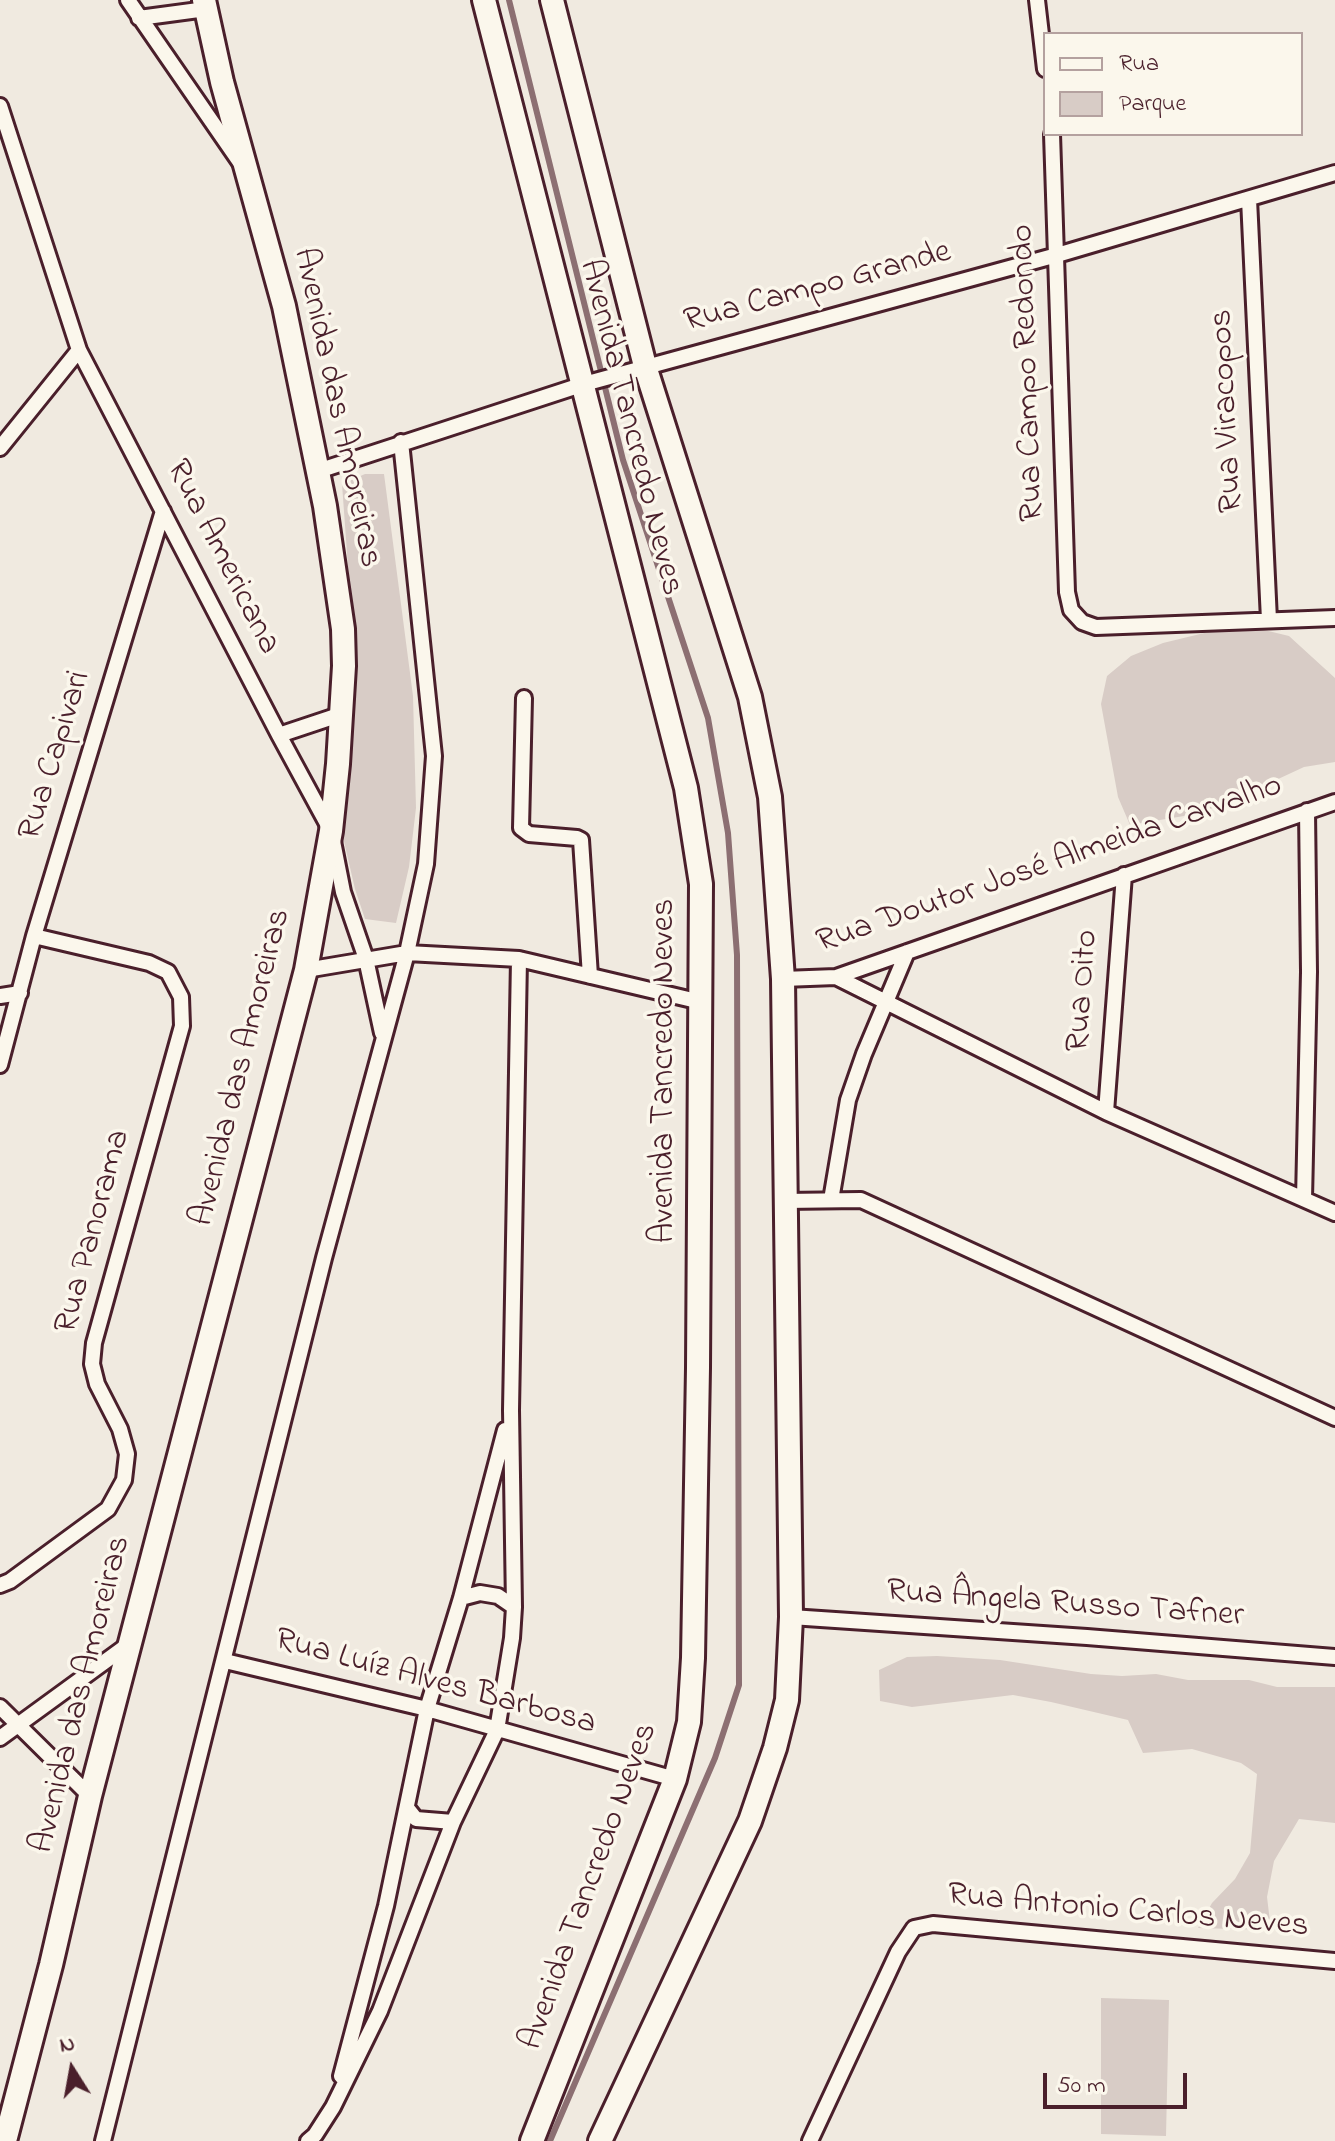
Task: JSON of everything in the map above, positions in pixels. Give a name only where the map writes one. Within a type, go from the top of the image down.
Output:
[{"type":"main road","name":"Avenida Tancredo Neves","points":[[484,0],[589,382],[621,539],[686,788],[701,884],[693,1658],[689,1722],[675,1779],[532,2141]]},
{"type":"main road","points":[[552,0],[638,368],[750,697],[770,797],[783,979],[791,1617],[787,1700],[775,1748],[750,1821],[600,2141]]},
{"type":"main road","name":"Avenida das Amoreiras","points":[[5,2141],[51,1965],[90,1796],[306,970],[331,831],[342,714],[343,629],[318,471],[284,306],[246,171],[205,4]]},
{"type":"street","points":[[128,0],[246,171]]},
{"type":"street","points":[[1037,0],[1043,52]]},
{"type":"street","points":[[139,18],[205,4]]},
{"type":"street","name":"Rua Americana","points":[[0,106],[79,350],[331,831],[343,892],[366,959],[383,1038]]},
{"type":"street","name":"Rua Campo Redondo","points":[[1052,136],[1067,592],[1071,610],[1082,622],[1096,627],[1269,620]]},
{"type":"street","name":"Rua Campo Grande","points":[[318,471],[589,382],[1057,255],[1335,173]]},
{"type":"street","name":"Rua Viracopos","points":[[1249,199],[1269,620]]},
{"type":"street","points":[[0,448],[79,350]]},
{"type":"street","name":"Avenida das Amoreiras","points":[[103,2141],[324,1258],[407,953],[426,864],[434,756],[401,442]]},
{"type":"street","name":"Rua Capivari","points":[[0,1065],[34,936],[163,511]]},
{"type":"street","points":[[1269,620],[1335,618]]},
{"type":"street","points":[[524,698],[521,828],[529,834],[581,840],[590,976]]},
{"type":"street","points":[[279,735],[342,714]]},
{"type":"street","name":"Rua Doutor José Almeida Carvalho","points":[[783,979],[836,977],[1335,802]]},
{"type":"street","points":[[1304,1199],[1309,972],[1307,811]]},
{"type":"street","name":"Rua Oito","points":[[1106,1112],[1124,875]]},
{"type":"street","name":"Rua Panorama","points":[[0,1585],[10,1581],[108,1509],[124,1480],[127,1454],[120,1429],[97,1384],[92,1364],[94,1343],[182,1026],[181,997],[168,972],[149,963],[34,936]]},
{"type":"street","points":[[831,1200],[848,1100],[907,952]]},
{"type":"street","points":[[306,970],[407,953],[519,959],[701,1002]]},
{"type":"street","points":[[308,2141],[333,2107],[380,2011],[453,1822],[497,1730],[514,1607],[511,1410],[519,959]]},
{"type":"street","points":[[836,977],[1106,1112],[1335,1213]]},
{"type":"street","points":[[0,996],[20,993]]},
{"type":"street","points":[[784,1201],[861,1200],[1335,1418]]},
{"type":"street","points":[[333,2107],[386,1906],[427,1709],[461,1598],[511,1410]]},
{"type":"street","points":[[461,1598],[480,1593],[498,1596],[514,1607]]},
{"type":"street","name":"Rua Ângela Russo Tafner","points":[[791,1617],[1335,1657]]},
{"type":"street","points":[[0,1738],[130,1644]]},
{"type":"street","name":"Rua Luíz Alves Barbosa","points":[[225,1661],[427,1709],[675,1779]]},
{"type":"street","points":[[0,1707],[90,1796]]},
{"type":"street","points":[[408,1809],[416,1819],[453,1822]]},
{"type":"street","name":"Rua Antonio Carlos Neves","points":[[810,2141],[898,1952],[914,1928],[933,1924],[1335,1961]]},
{"type":"green space","points":[[365,474],[384,474],[413,696],[416,808],[409,867],[396,923],[365,919],[337,811],[342,765],[352,719],[354,649],[342,484]]},
{"type":"green space","points":[[1229,627],[1260,629],[1289,636],[1335,678],[1335,762],[1304,767],[1252,796],[1190,815],[1130,825],[1118,797],[1101,704],[1107,676],[1131,656],[1163,643]]},
{"type":"green space","points":[[907,1657],[1000,1660],[1091,1674],[1156,1674],[1188,1680],[1249,1680],[1277,1687],[1335,1687],[1335,1823],[1299,1819],[1274,1861],[1267,1897],[1271,1930],[1198,1928],[1212,1903],[1235,1879],[1250,1853],[1257,1774],[1241,1763],[1192,1749],[1143,1753],[1128,1720],[1051,1702],[1013,1695],[912,1707],[880,1701],[879,1670]]},
{"type":"green space","points":[[1101,1998],[1169,2000],[1166,2136],[1101,2134]]},
{"type":"waterway","points":[[509,0],[623,460],[708,718],[728,833],[737,955],[739,1685],[715,1758],[550,2141]]}]
